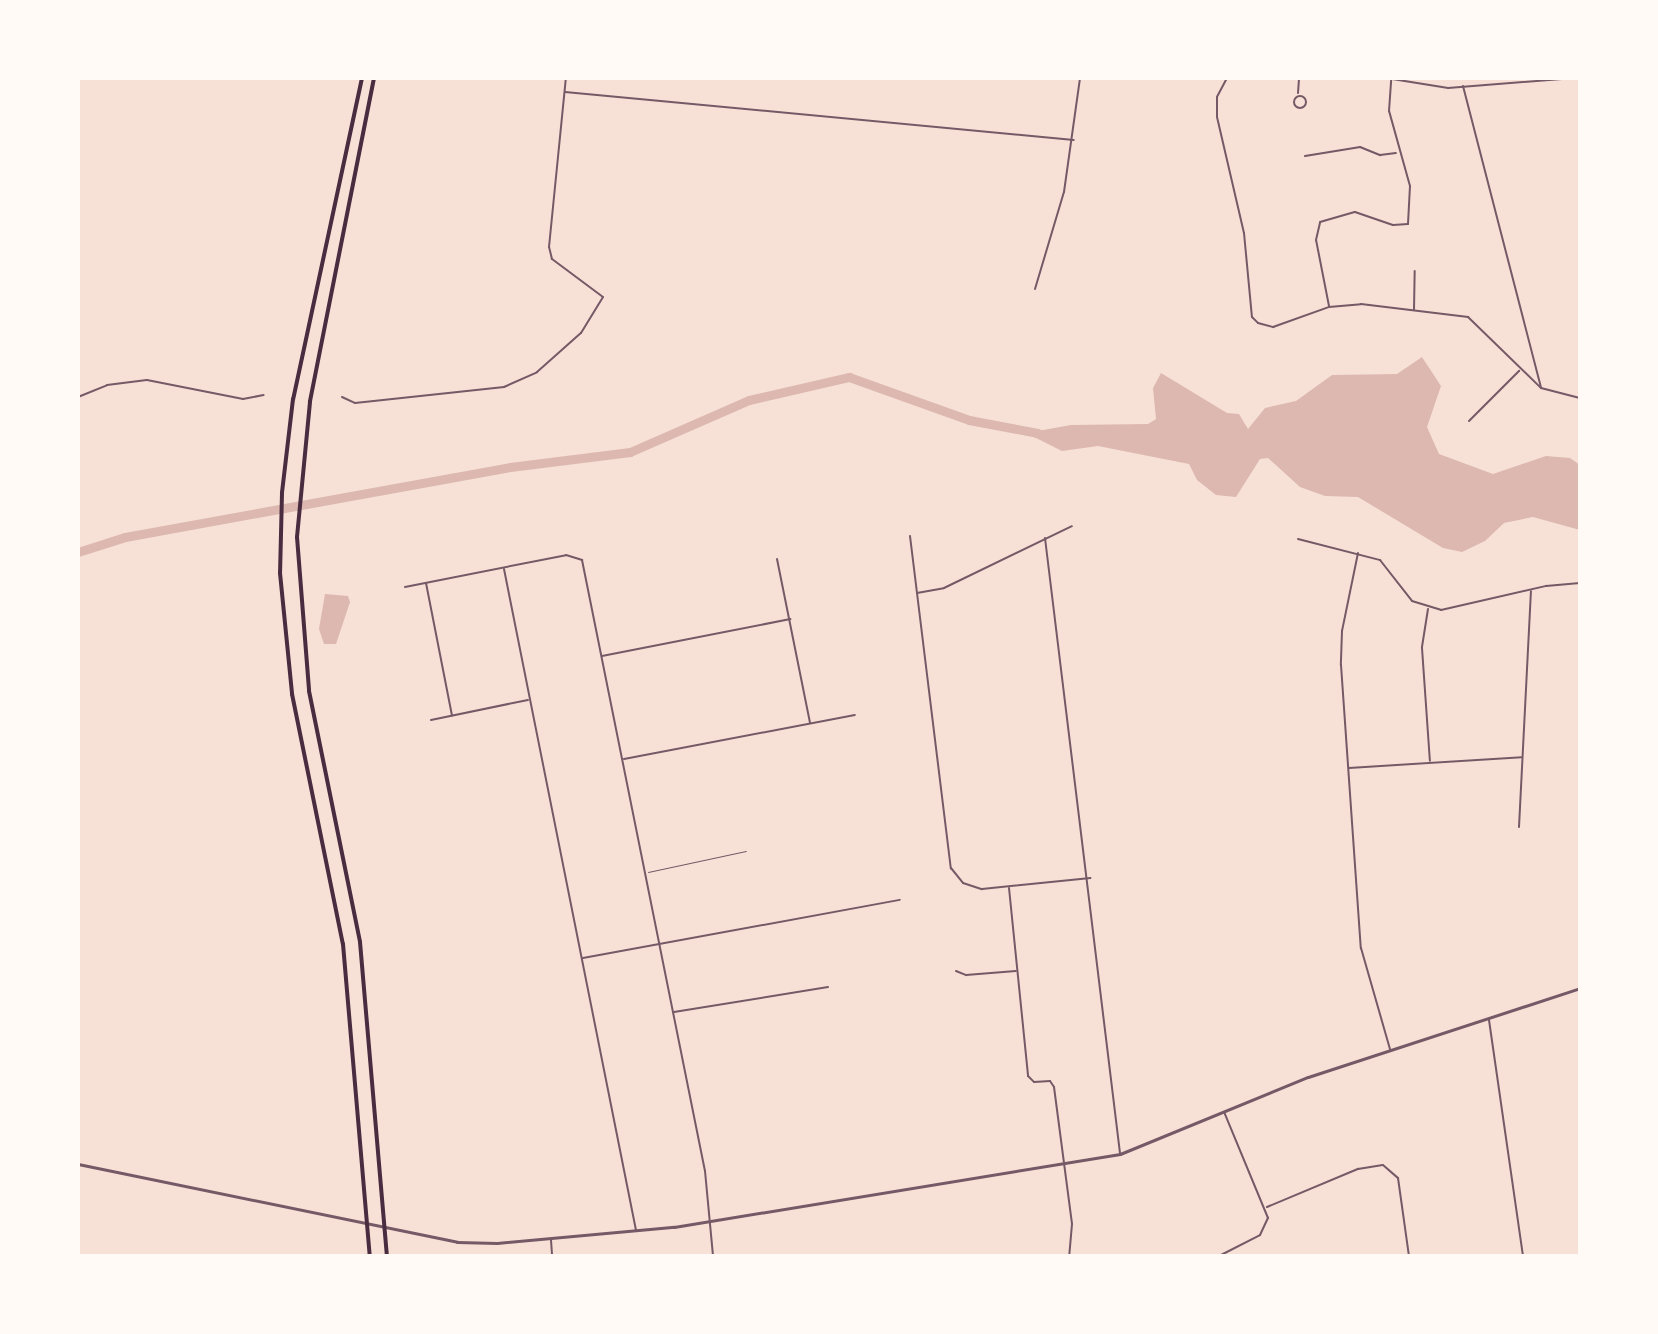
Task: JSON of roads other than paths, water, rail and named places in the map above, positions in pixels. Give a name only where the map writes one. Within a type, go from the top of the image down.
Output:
[{"type":"highway","points":[[362,78],[285,455],[280,573],[292,694],[343,944],[370,1256]]},
{"type":"highway","points":[[374,78],[302,457],[298,572],[309,691],[360,942],[387,1256]]},
{"type":"street","points":[[342,397],[355,403],[504,387],[560,355],[581,333],[603,297],[552,259],[549,247],[566,78]]},
{"type":"street","points":[[1035,289],[1047,261],[1074,140],[1080,78]]},
{"type":"street","points":[[1227,78],[1217,97],[1217,117],[1236,190],[1256,322],[1273,327],[1329,307],[1361,304],[1468,317],[1541,388],[1580,398]]},
{"type":"street","points":[[1298,94],[1299,78]]},
{"type":"street","points":[[1386,78],[1463,86],[1575,78]]},
{"type":"street","points":[[1329,307],[1316,240],[1320,222],[1355,212],[1393,225],[1408,224],[1410,186],[1398,152],[1388,101],[1391,79]]},
{"type":"street","points":[[1463,86],[1541,388]]},
{"type":"street","points":[[565,92],[1074,140]]},
{"type":"street","points":[[1305,156],[1360,147],[1380,155],[1398,152]]},
{"type":"street","points":[[1414,311],[1415,271]]},
{"type":"street","points":[[1469,421],[1520,370]]},
{"type":"street","points":[[78,397],[107,385],[147,380],[243,399],[264,395]]},
{"type":"street","points":[[917,593],[944,588],[1072,526]]},
{"type":"street","points":[[910,536],[951,868],[969,886],[1009,887],[1090,878]]},
{"type":"street","points":[[1045,538],[1090,878],[1120,1154]]},
{"type":"street","points":[[1298,539],[1380,560],[1406,595],[1428,607],[1449,611],[1531,589],[1580,583]]},
{"type":"street","points":[[1358,553],[1341,639],[1348,768],[1362,958],[1391,1050]]},
{"type":"street","points":[[405,587],[572,554],[582,560],[673,1012],[712,1222],[713,1256]]},
{"type":"street","points":[[777,559],[810,724]]},
{"type":"street","points":[[504,567],[636,1231]]},
{"type":"street","points":[[426,583],[452,715]]},
{"type":"street","points":[[1519,827],[1531,589]]},
{"type":"street","points":[[1428,607],[1422,648],[1430,762]]},
{"type":"street","points":[[602,656],[790,619]]},
{"type":"street","points":[[431,720],[529,700]]},
{"type":"street","points":[[623,760],[855,715]]},
{"type":"street","points":[[1348,768],[1523,757]]},
{"type":"street","points":[[1009,887],[1028,1076],[1034,1082],[1053,1083],[1072,1224],[1069,1256]]},
{"type":"street","points":[[582,958],[900,900]]},
{"type":"street","points":[[956,971],[966,975],[1017,971]]},
{"type":"street","points":[[673,1012],[828,987]]},
{"type":"street","points":[[78,1164],[472,1243],[636,1231],[712,1222],[1120,1154],[1391,1050],[1580,988]]},
{"type":"street","points":[[1489,1018],[1523,1256]]},
{"type":"street","points":[[1219,1256],[1263,1232],[1267,1207],[1224,1113]]},
{"type":"street","points":[[1267,1207],[1358,1169],[1383,1165],[1398,1178],[1409,1256]]},
{"type":"street","points":[[551,1239],[552,1256]]},
{"type":"lane","points":[[645,873],[746,851]]},
{"type":"waterway","points":[[78,552],[125,537],[510,467],[630,452],[749,400],[849,377],[969,420],[1038,433]]}]
